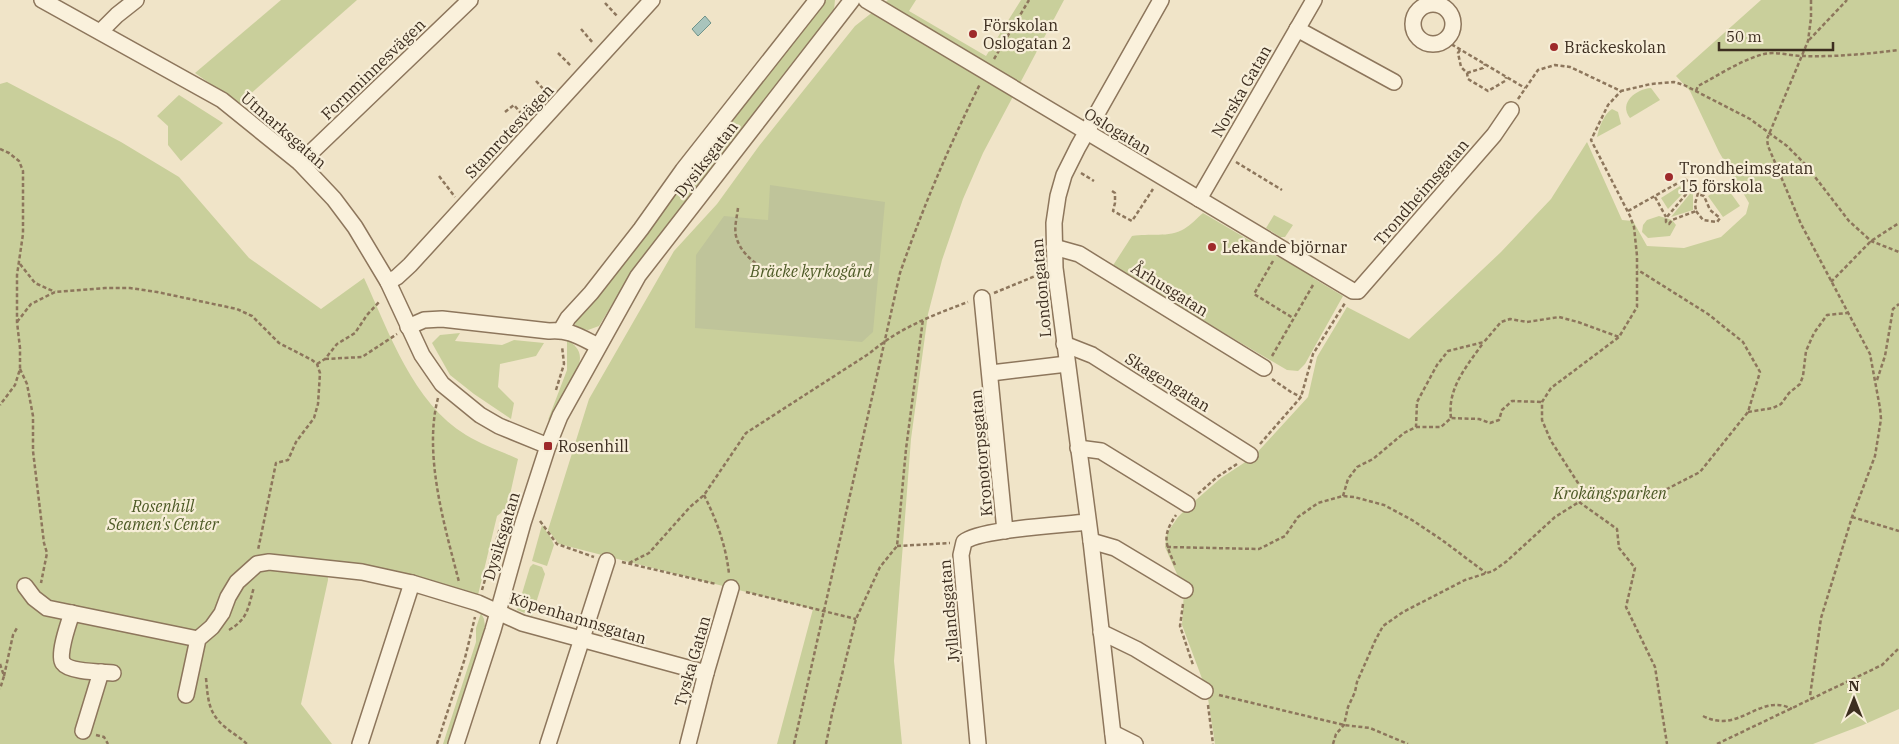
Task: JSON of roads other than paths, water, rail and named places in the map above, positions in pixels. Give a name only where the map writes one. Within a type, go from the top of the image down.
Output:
[{"type":"street","name":"Utmarksgatan","points":[[42,0],[101,31],[222,100],[300,163],[344,211],[389,286],[422,354],[442,384],[480,415],[499,426],[548,446]]},
{"type":"street","points":[[101,31],[136,0]]},
{"type":"street","name":"Fornminnesvägen","points":[[300,163],[470,0]]},
{"type":"street","name":"Stamrotesvägen","points":[[389,286],[652,0]]},
{"type":"street","name":"Dysiksgatan","points":[[561,330],[568,318],[591,293],[641,229],[683,170],[816,0]]},
{"type":"street","name":"Dysiksgatan","points":[[456,744],[523,523],[548,446],[560,416],[638,276],[852,0]]},
{"type":"street","name":"Oslogatan","points":[[866,0],[1162,177],[1183,193],[1199,199],[1353,292]]},
{"type":"street","name":"Londongatan","points":[[1135,744],[1114,739],[1055,268],[1054,223],[1058,196],[1064,175],[1086,132],[1161,0]]},
{"type":"street","name":"Norska Gatan","points":[[1199,199],[1314,0]]},
{"type":"street","points":[[1439,2],[1452,17],[1453,30],[1446,41],[1433,45],[1420,40],[1413,22],[1419,10],[1439,2]]},
{"type":"street","points":[[1297,29],[1394,82]]},
{"type":"street","name":"Trondheimsgatan","points":[[1353,292],[1358,291],[1488,142],[1510,110]]},
{"type":"street","name":"Århusgatan","points":[[1054,247],[1079,254],[1264,368]]},
{"type":"street","name":"Kronotorpsgatan","points":[[982,298],[987,353],[991,373],[1005,531]]},
{"type":"street","points":[[408,326],[424,320],[442,319],[548,331],[561,330],[570,332],[598,346]]},
{"type":"street","name":"Skagengatan","points":[[1064,344],[1092,355],[1250,455]]},
{"type":"street","name":"Kronotorpsgatan","points":[[991,373],[1067,364]]},
{"type":"street","points":[[1078,448],[1101,452],[1187,504]]},
{"type":"street","name":"Jyllandsgatan","points":[[978,744],[961,547],[964,542],[976,536],[1087,522]]},
{"type":"street","points":[[1090,541],[1115,548],[1185,590]]},
{"type":"street","points":[[548,744],[607,561]]},
{"type":"street","name":"Köpenhamnsgatan","points":[[198,639],[222,613],[236,582],[257,564],[270,562],[362,572],[412,583],[478,603],[522,623],[706,673]]},
{"type":"street","points":[[360,744],[412,583]]},
{"type":"street","name":"Tyska Gatan","points":[[688,744],[706,673],[731,588]]},
{"type":"street","points":[[30,592],[47,608],[198,639],[186,695]]},
{"type":"street","points":[[72,613],[62,651],[61,659],[63,664],[71,668],[107,673],[83,731]]},
{"type":"street","points":[[1101,632],[1136,649],[1204,691]]},
{"type":"water","points":[[705,16],[711,23],[698,36],[692,29]]},
{"type":"place","name":"Förskolan Oslogatan 2","points":[[973,34]]},
{"type":"place","name":"Bräckeskolan","points":[[1554,47]]},
{"type":"place","name":"Trondheimsgatan 15 förskola","points":[[1669,177]]},
{"type":"place","name":"Lekande björnar","points":[[1212,247]]},
{"type":"place","name":"Rosenhill","points":[[548,446]]},
{"type":"park label","name":"Bräcke kyrkogård","points":[[811,271]]},
{"type":"park label","name":"Krokängsparken","points":[[1610,493]]},
{"type":"park label","name":"Rosenhill Seamen's Center","points":[[163,515]]}]
